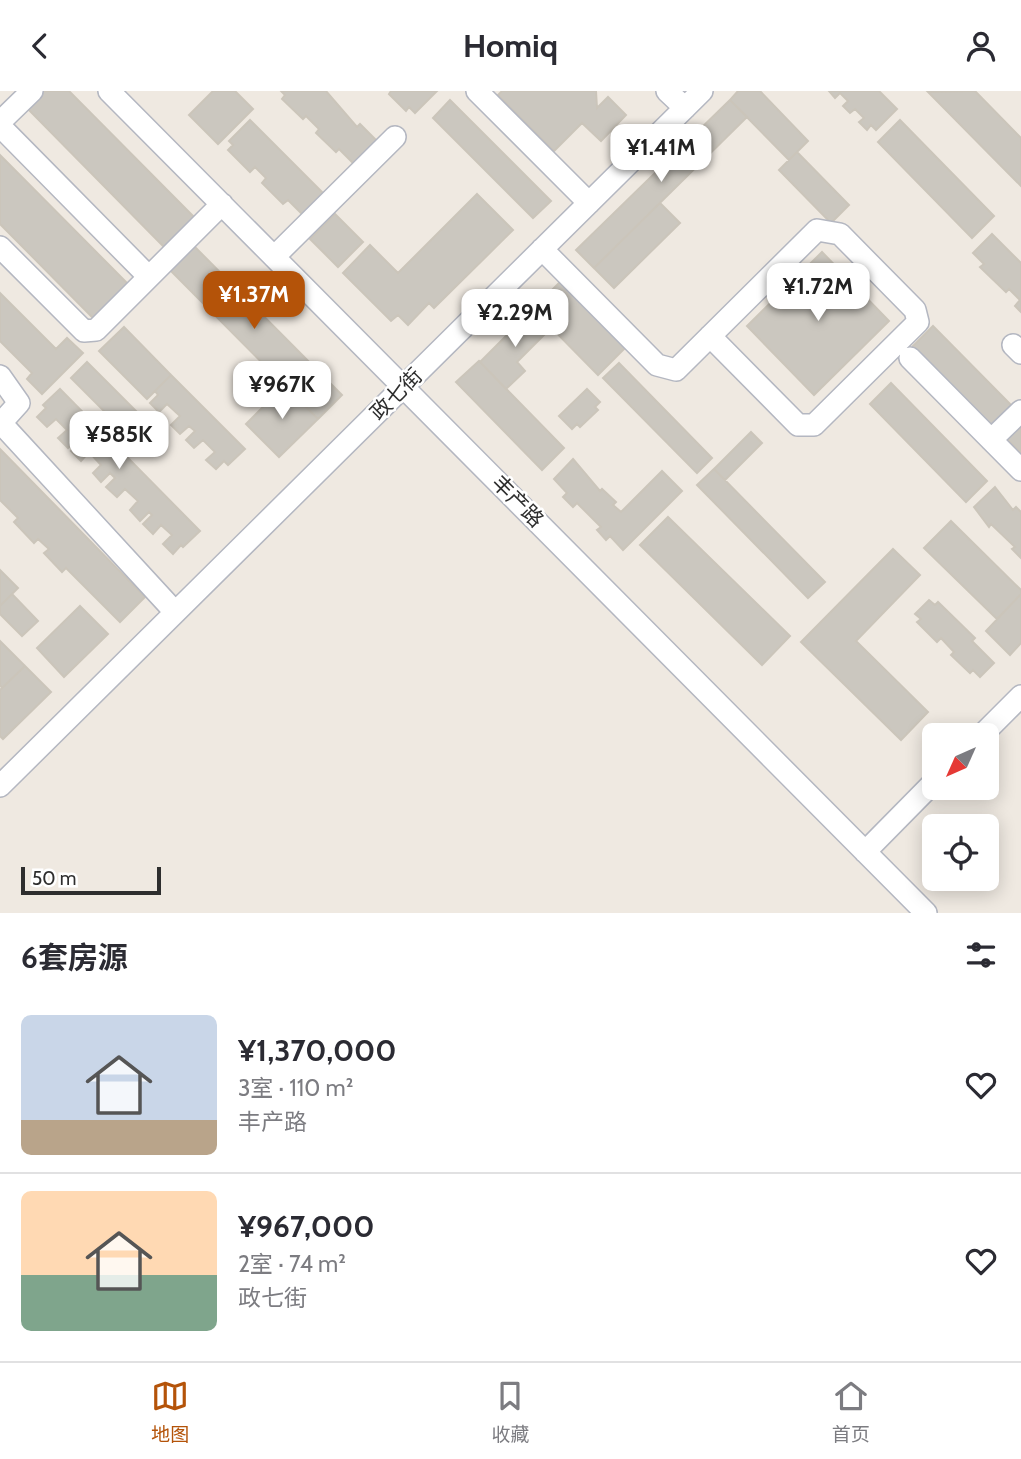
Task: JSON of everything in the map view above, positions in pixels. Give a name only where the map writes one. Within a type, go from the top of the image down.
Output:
[{"type":"street","points":[[32,91],[0,124],[149,277]]},
{"type":"street","name":"丰产路","points":[[109,91],[926,913]]},
{"type":"street","points":[[477,91],[589,203]]},
{"type":"street","points":[[667,91],[685,108]]},
{"type":"street","name":"政七街","points":[[0,786],[702,91]]},
{"type":"street","points":[[274,257],[395,137]]},
{"type":"street","points":[[0,247],[84,331],[96,330],[222,204]]},
{"type":"street","points":[[542,249],[657,365],[676,370],[710,336],[817,230],[841,234],[915,310],[918,322],[814,425],[798,425],[710,336]]},
{"type":"street","points":[[910,358],[1021,470]]},
{"type":"street","points":[[0,376],[19,403],[1,424],[175,612]]},
{"type":"street","points":[[991,440],[1021,411]]},
{"type":"street","points":[[994,723],[1021,695]]},
{"type":"street","points":[[865,852],[922,794]]},
{"type":"building","points":[[38,91],[69,91],[197,220],[167,250],[24,105]]},
{"type":"building","points":[[213,91],[235,91],[253,109],[218,144],[189,115]]},
{"type":"building","points":[[281,91],[326,91],[357,127],[360,124],[377,141],[354,164],[339,149],[336,152],[316,133],[319,129],[306,116],[303,119],[282,99],[285,95]]},
{"type":"building","points":[[391,91],[437,91],[415,113],[409,107],[406,111],[389,94]]},
{"type":"building","points":[[502,91],[596,91],[597,108],[608,97],[626,115],[601,141],[582,123],[554,151],[498,95]]},
{"type":"building","points":[[738,91],[760,91],[808,141],[789,160],[730,100]]},
{"type":"building","points":[[829,91],[879,91],[897,109],[876,130],[871,125],[867,130],[859,122],[864,118],[855,109],[850,113],[843,106],[848,101],[840,93],[835,98]]},
{"type":"building","points":[[975,91],[1021,138],[1021,186],[928,92]]},
{"type":"building","points":[[450,100],[551,201],[533,218],[433,118]]},
{"type":"building","points":[[730,100],[747,117],[594,268],[576,250]]},
{"type":"building","points":[[250,120],[325,195],[304,216],[288,200],[283,204],[262,183],[266,178],[255,167],[250,172],[228,150],[233,145],[229,141]]},
{"type":"building","points":[[900,120],[994,216],[972,238],[878,142]]},
{"type":"building","points":[[797,152],[849,205],[831,223],[779,170]]},
{"type":"building","points":[[0,155],[129,285],[95,320],[0,224]]},
{"type":"building","points":[[477,194],[513,230],[434,308],[429,303],[408,325],[398,315],[391,321],[343,273],[370,245],[398,273]]},
{"type":"building","points":[[660,203],[680,223],[614,288],[594,268]]},
{"type":"building","points":[[335,214],[363,242],[338,267],[310,239]]},
{"type":"building","points":[[992,234],[1021,263],[1021,312],[1015,306],[1020,300],[1009,289],[1006,292],[980,267],[984,264],[973,253]]},
{"type":"building","points":[[190,242],[342,395],[318,419],[166,266]]},
{"type":"building","points":[[822,252],[889,321],[814,395],[747,326]]},
{"type":"building","points":[[560,282],[625,348],[598,375],[533,309]]},
{"type":"building","points":[[0,293],[56,349],[67,338],[83,353],[42,394],[27,379],[32,373],[0,341]]},
{"type":"building","points":[[533,309],[551,328],[517,362],[525,371],[506,389],[480,362]]},
{"type":"building","points":[[933,326],[1015,409],[994,429],[913,346]]},
{"type":"building","points":[[124,327],[171,375],[147,399],[99,351]]},
{"type":"building","points":[[479,361],[564,448],[542,470],[456,382]]},
{"type":"building","points":[[87,362],[157,432],[141,448],[71,378]]},
{"type":"building","points":[[619,363],[712,458],[697,473],[603,378]]},
{"type":"building","points":[[171,375],[245,449],[228,465],[224,461],[216,469],[206,460],[215,452],[203,440],[194,448],[186,440],[195,431],[189,426],[180,434],[171,425],[180,416],[167,404],[159,412],[150,403],[158,395],[155,391]]},
{"type":"building","points":[[891,383],[987,481],[966,502],[870,404]]},
{"type":"building","points":[[285,385],[318,419],[279,457],[246,424]]},
{"type":"building","points":[[60,389],[200,531],[183,547],[181,545],[173,554],[163,544],[172,535],[161,525],[153,534],[143,524],[152,515],[149,512],[140,521],[130,510],[138,501],[125,489],[117,497],[106,487],[115,478],[110,473],[101,482],[93,473],[101,465],[89,452],[81,461],[71,451],[80,443],[77,439],[68,448],[58,438],[67,430],[56,419],[47,427],[37,417],[46,408],[43,405]]},
{"type":"building","points":[[587,389],[600,402],[595,407],[598,410],[580,427],[577,424],[572,429],[559,416]]},
{"type":"building","points":[[1021,420],[1021,453],[1005,437]]},
{"type":"building","points":[[751,432],[762,443],[725,480],[714,469]]},
{"type":"building","points":[[0,449],[145,597],[120,622],[66,568],[62,572],[44,553],[49,549],[38,539],[34,543],[14,522],[18,518],[0,500]]},
{"type":"building","points":[[573,459],[600,491],[602,489],[616,502],[613,505],[621,512],[662,471],[682,491],[623,550],[610,536],[606,540],[597,530],[601,527],[577,503],[573,507],[563,497],[567,493],[554,479]]},
{"type":"building","points":[[714,469],[825,582],[808,598],[697,485]]},
{"type":"building","points":[[995,487],[1013,510],[1016,507],[1021,512],[1021,558],[1012,549],[1015,547],[991,524],[989,527],[974,507]]},
{"type":"building","points":[[668,517],[790,636],[762,665],[640,545]]},
{"type":"building","points":[[951,521],[1021,590],[1021,594],[997,619],[924,548]]},
{"type":"building","points":[[893,549],[920,575],[856,641],[928,712],[901,740],[801,642]]},
{"type":"building","points":[[0,570],[18,588],[0,606]]},
{"type":"building","points":[[12,594],[38,621],[22,636],[0,614],[0,606]]},
{"type":"building","points":[[1021,594],[1021,643],[1010,655],[986,631]]},
{"type":"building","points":[[929,600],[935,605],[938,602],[975,638],[972,641],[994,663],[980,677],[973,670],[970,673],[951,655],[954,652],[941,638],[937,642],[917,622],[921,619],[915,614]]},
{"type":"building","points":[[80,606],[108,634],[64,677],[37,648]]},
{"type":"building","points":[[0,641],[25,666],[2,688],[0,685]]},
{"type":"building","points":[[25,666],[51,692],[3,739],[0,736],[0,690]]}]
